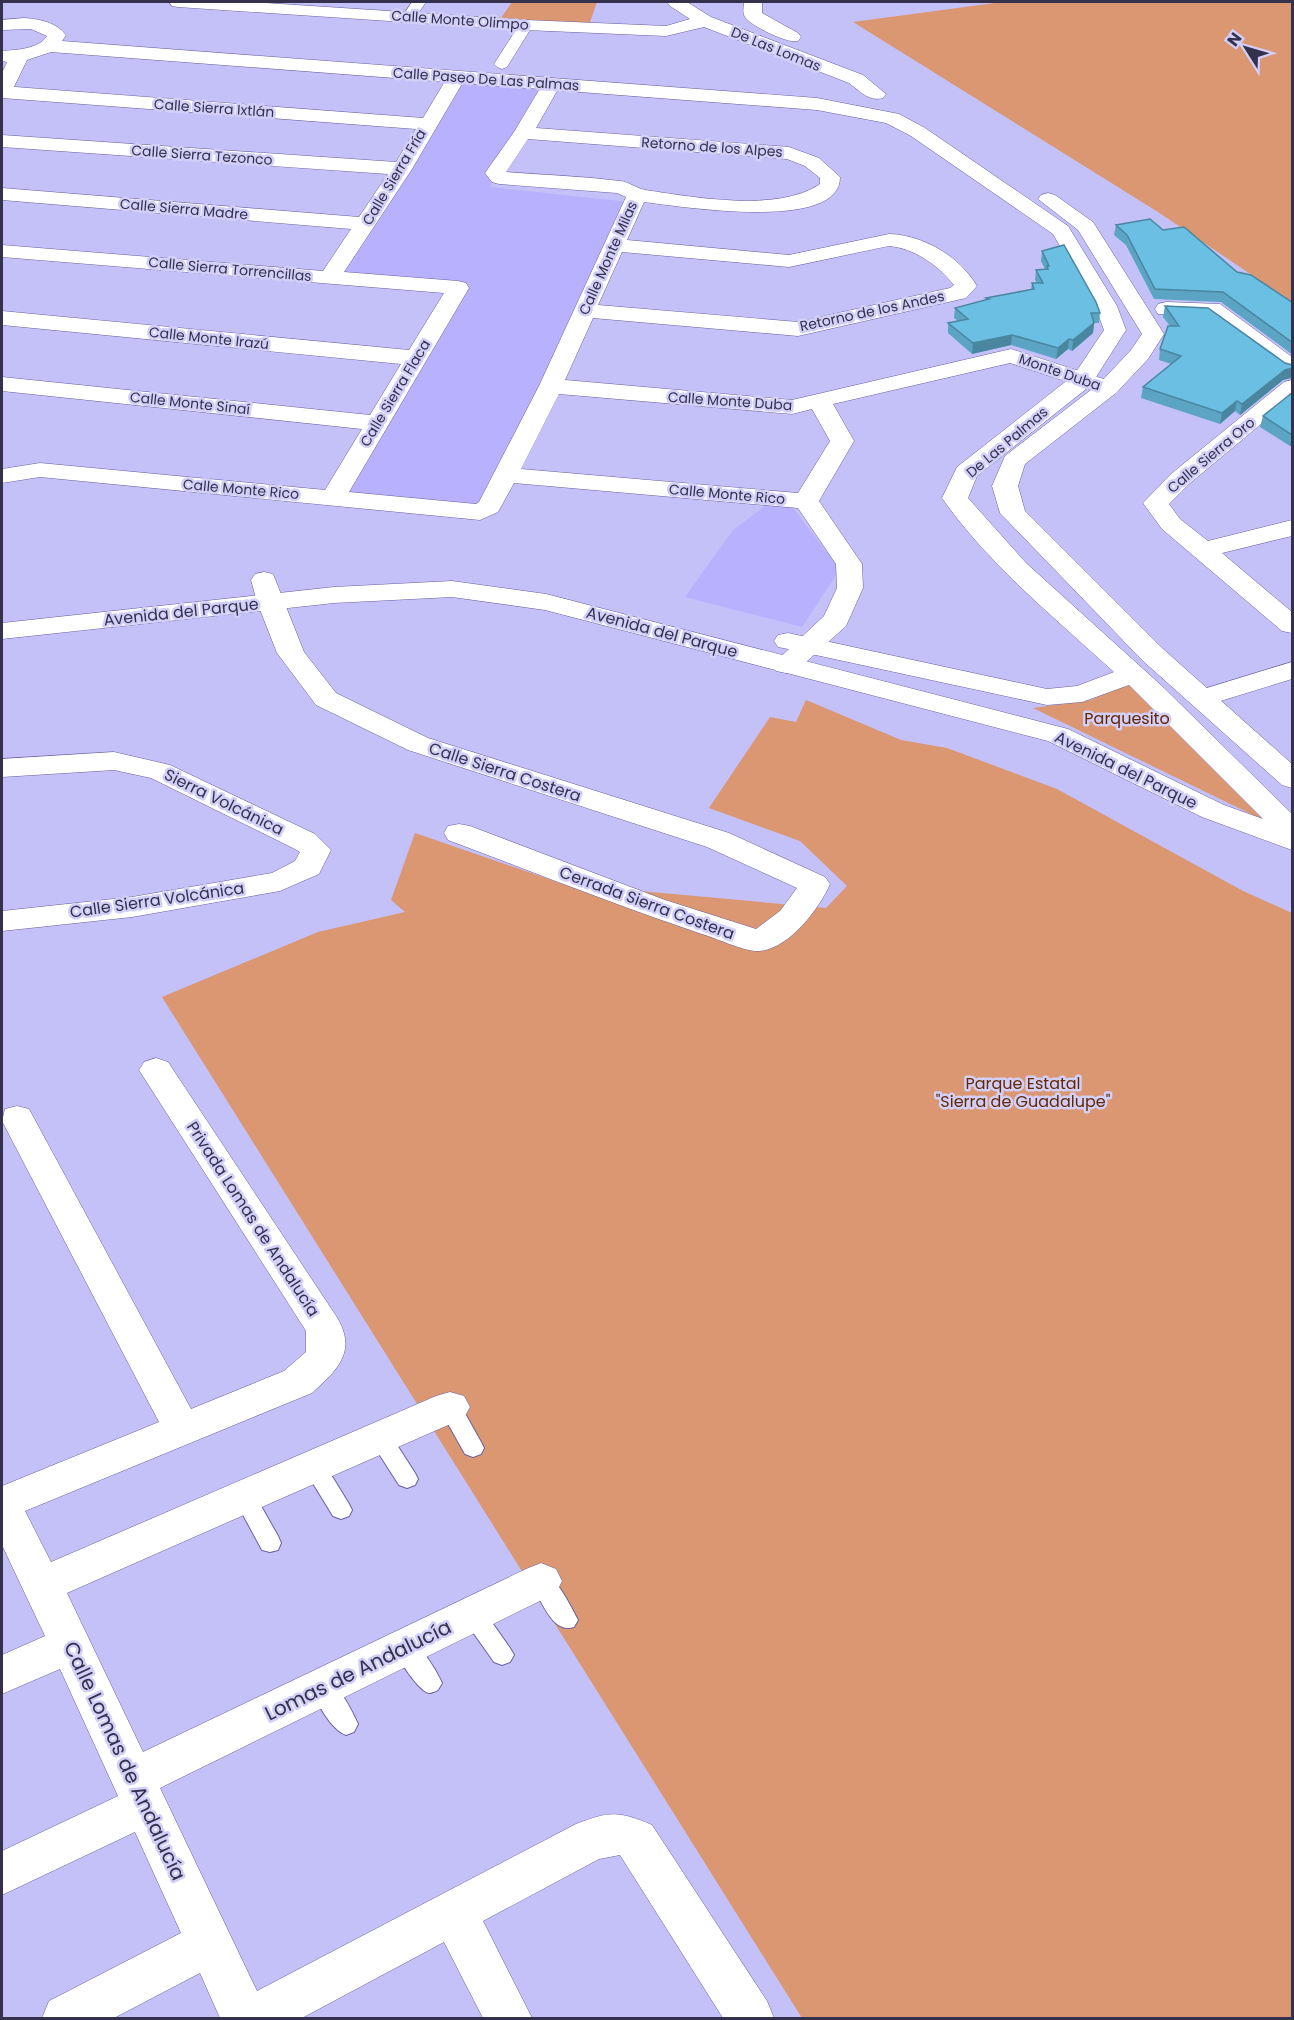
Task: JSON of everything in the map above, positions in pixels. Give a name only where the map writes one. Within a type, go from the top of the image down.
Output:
[{"type":"street","name":"Calle Monte Olimpo","points":[[178,2],[526,25],[666,31],[705,21]]},
{"type":"street","points":[[409,17],[419,2]]},
{"type":"street","name":"De Las Lomas","points":[[676,2],[705,21],[856,79],[876,94]]},
{"type":"street","points":[[753,9],[854,72],[856,79]]},
{"type":"street","points":[[2,92],[10,56],[54,40],[49,28],[4,22]]},
{"type":"street","points":[[502,64],[526,25]]},
{"type":"street","name":"Calle Paseo De Las Palmas","points":[[54,40],[502,64],[845,89],[876,94]]},
{"type":"street","name":"Calle Paseo De Las Palmas","points":[[54,40],[552,84],[817,104],[892,118],[918,132]]},
{"type":"street","name":"Calle Sierra Fría","points":[[330,277],[402,169],[457,76]]},
{"type":"street","name":"Calle Monte Milas","points":[[480,512],[489,507],[551,386],[637,195],[621,187],[498,178],[495,173],[523,133],[552,84]]},
{"type":"street","name":"Calle Sierra Ixtlán","points":[[2,92],[427,124]]},
{"type":"street","points":[[876,94],[904,102]]},
{"type":"street","name":"De Las Palmas","points":[[942,125],[1086,226],[1153,333],[1140,354],[1108,388],[1014,461],[1005,486],[1013,513],[1152,654],[1204,698]]},
{"type":"street","name":"De Las Palmas","points":[[918,132],[1061,230],[1106,306],[1115,330],[1083,380],[966,472],[955,498],[976,528],[1046,597],[1133,674],[1293,831]]},
{"type":"street","name":"Retorno de los Alpes","points":[[523,133],[789,153],[808,158],[830,177],[830,186],[813,197],[791,204],[760,206],[637,195]]},
{"type":"street","name":"Calle Sierra Tezonco","points":[[2,141],[402,169]]},
{"type":"street","name":"Calle Sierra Madre","points":[[2,194],[367,224]]},
{"type":"street","points":[[1061,230],[1086,226]]},
{"type":"street","name":"Retorno de los Andes","points":[[584,311],[798,329],[958,293],[966,286],[962,279],[918,244],[905,239],[889,240],[789,261],[614,245]]},
{"type":"street","name":"Calle Sierra Torrencillas","points":[[2,251],[458,288]]},
{"type":"street","name":"Calle Sierra Flaca","points":[[333,497],[458,288]]},
{"type":"street","points":[[1106,306],[1212,309],[1293,367]]},
{"type":"street","name":"Calle Monte Irazú","points":[[2,318],[416,358]]},
{"type":"street","name":"Monte Duba","points":[[1011,356],[1108,388]]},
{"type":"street","name":"Calle Monte Duba","points":[[551,386],[792,407],[1011,356]]},
{"type":"street","name":"Calle Monte Sinaí","points":[[2,384],[378,423]]},
{"type":"street","name":"Calle Sierra Oro","points":[[1205,550],[1171,524],[1156,503],[1180,479],[1293,387]]},
{"type":"street","name":"Calle Monte Rico","points":[[806,501],[842,441],[819,400]]},
{"type":"street","name":"Calle Monte Rico","points":[[2,476],[39,470],[480,512]]},
{"type":"street","name":"Calle Monte Rico","points":[[506,475],[806,501]]},
{"type":"street","name":"Calle Monte Rico","points":[[786,664],[836,620],[849,588],[849,564],[806,501]]},
{"type":"street","points":[[1205,550],[1293,528]]},
{"type":"street","points":[[1205,550],[1293,625]]},
{"type":"street","name":"Avenida del Parque","points":[[2,632],[267,591],[457,569],[560,583],[807,646],[1047,697],[1082,694],[1133,674]]},
{"type":"street","points":[[1046,597],[1086,587]]},
{"type":"street","name":"Avenida del Parque","points":[[2,611],[267,591],[334,595],[452,589],[546,602],[1058,735],[1213,812],[1293,841]]},
{"type":"street","name":"Calle Sierra Costera","points":[[267,591],[291,653],[326,699],[418,744],[718,840],[814,884]]},
{"type":"street","points":[[1204,698],[1293,670]]},
{"type":"street","points":[[1204,698],[1293,778]]},
{"type":"street","name":"Sierra Volcánica","points":[[2,768],[114,761],[160,771],[304,841],[316,850],[308,867]]},
{"type":"street","name":"Cerrada Sierra Costera","points":[[459,833],[654,907],[758,941],[778,932],[810,896],[814,884]]},
{"type":"street","name":"Calle Sierra Volcánica","points":[[2,921],[132,907],[280,881],[308,867]]},
{"type":"street","name":"Privada Lomas de Andalucía","points":[[2,1504],[298,1382],[325,1358],[325,1329],[156,1070]]},
{"type":"street","points":[[17,1118],[182,1429]]},
{"type":"street","points":[[42,1585],[450,1407]]},
{"type":"street","name":"Calle Lomas de Andalucía","points":[[2,1504],[245,2019]]},
{"type":"street","name":"Lomas de Andalucía","points":[[2,1874],[322,1687],[541,1581]]},
{"type":"street","points":[[2,1676],[70,1645]]},
{"type":"street","points":[[255,2019],[592,1839],[622,1834],[636,1840],[750,2019]]},
{"type":"street","points":[[453,1912],[508,2019]]},
{"type":"street","points":[[66,2019],[210,1943]]},
{"type":"lane","points":[[450,1407],[473,1448]]},
{"type":"lane","points":[[380,1437],[407,1479]]},
{"type":"lane","points":[[314,1466],[341,1510]]},
{"type":"lane","points":[[244,1496],[270,1543]]},
{"type":"lane","name":"Lomas de Andalucía","points":[[541,1581],[566,1620]]},
{"type":"lane","points":[[472,1614],[502,1654]]},
{"type":"lane","points":[[404,1647],[430,1683]]},
{"type":"lane","points":[[322,1687],[346,1724]]},
{"type":"shaded area","points":[[457,81],[541,87],[490,187],[629,202],[481,510],[339,495],[463,286],[336,275]]},
{"type":"shaded area","points":[[776,498],[793,508],[840,569],[802,627],[685,597],[733,530]]},
{"type":"green space","points":[[512,2],[597,2],[589,25],[501,18]]},
{"type":"green space","points":[[1002,2],[1292,2],[1292,302],[1158,212],[853,22]]},
{"type":"green space","name":"Parquesito","points":[[1134,679],[1286,831],[1033,708],[1091,700]]},
{"type":"green space","name":"Parque Estatal \"Sierra de Guadalupe\"","points":[[806,700],[901,740],[947,748],[1057,789],[1243,891],[1292,913],[1292,2018],[802,2018],[162,997],[318,932],[405,912],[391,900],[415,833],[563,884],[826,908],[847,886],[800,841],[709,808],[770,717],[796,722]]},
{"type":"building","points":[[1150,219],[1163,230],[1184,227],[1237,272],[1251,275],[1293,303],[1293,343],[1223,292],[1155,289],[1127,235],[1116,225]]},
{"type":"building","points":[[1064,245],[1100,313],[1091,313],[1094,323],[1073,340],[1069,339],[1058,348],[1012,335],[973,343],[948,323],[968,319],[955,308],[989,299],[986,298],[1034,289],[1032,283],[1043,283],[1036,270],[1048,269],[1047,266],[1049,266],[1042,251]]},
{"type":"building","points":[[1165,306],[1208,308],[1285,363],[1293,365],[1293,368],[1285,370],[1242,404],[1237,401],[1222,413],[1143,387],[1181,356],[1160,349],[1168,326],[1179,326]]},
{"type":"building","points":[[1293,392],[1293,435],[1292,435],[1263,416]]}]
